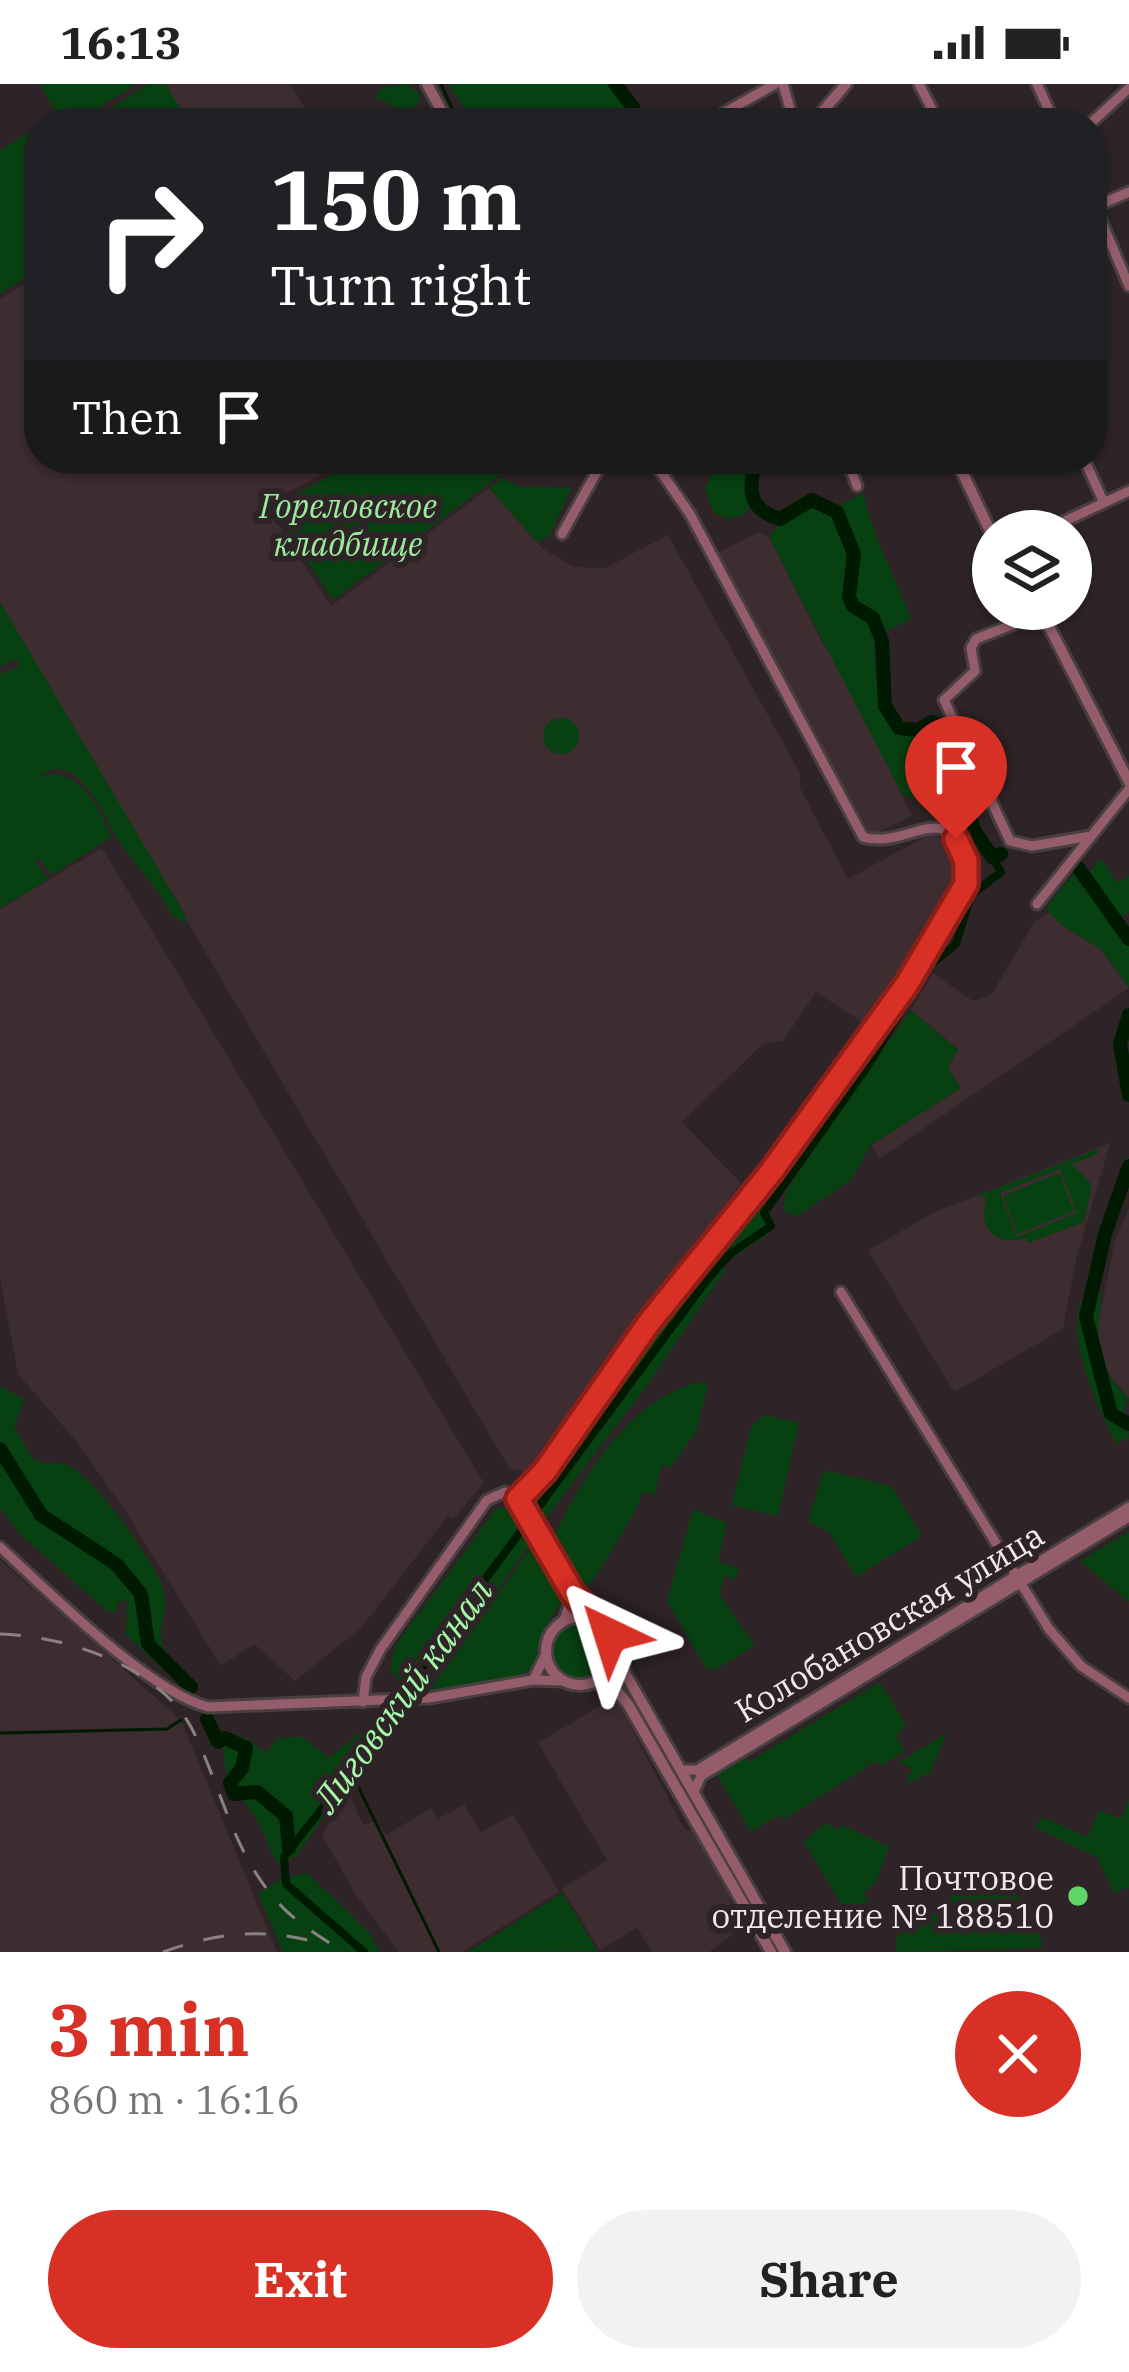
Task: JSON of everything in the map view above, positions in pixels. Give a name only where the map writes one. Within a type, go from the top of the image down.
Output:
[{"type":"street","points":[[734,108],[779,84]]},
{"type":"street","points":[[826,108],[846,84]]},
{"type":"street","points":[[1107,236],[1129,286]]},
{"type":"street","points":[[562,534],[596,474]]},
{"type":"street","points":[[518,1499],[545,1471],[648,1324],[816,1111],[938,936],[968,874],[956,839],[939,826],[922,826],[881,841],[863,837],[690,514],[662,474]]},
{"type":"street","points":[[853,474],[857,486]]},
{"type":"street","points":[[963,474],[980,510]]},
{"type":"street","points":[[1091,474],[1104,503]]},
{"type":"street","points":[[1089,510],[1129,491]]},
{"type":"street","points":[[1000,630],[974,642],[975,671],[948,693],[946,710],[1010,841],[1020,844],[1091,836]]},
{"type":"street","points":[[1037,904],[1129,785],[1051,630]]},
{"type":"street","points":[[842,1292],[1017,1580],[1072,1656],[1129,1698]]},
{"type":"street","points":[[363,1702],[366,1677],[380,1651],[487,1500],[505,1492],[518,1499],[572,1592],[610,1635],[614,1654],[785,1952]]},
{"type":"street","name":"Колобановская улица","points":[[694,1797],[700,1776],[1129,1507]]},
{"type":"street","name":"Колобановская улица","points":[[676,1765],[685,1772],[697,1770],[1129,1517]]},
{"type":"street","points":[[0,1547],[98,1633],[193,1703],[219,1709],[424,1698],[533,1681],[596,1681],[615,1688],[771,1952]]},
{"type":"street","points":[[533,1681],[550,1635],[564,1621],[572,1592]]},
{"type":"street","points":[[564,1621],[596,1621]]},
{"type":"street","points":[[546,1654],[564,1681]]},
{"type":"street","points":[[596,1681],[614,1654]]},
{"type":"shaded area","points":[[163,84],[290,84],[305,108],[177,108]]},
{"type":"shaded area","points":[[24,284],[24,474],[322,474],[265,504],[331,606],[489,488],[543,549],[575,567],[605,568],[668,535],[800,773],[800,788],[848,879],[936,831],[960,875],[955,902],[868,1026],[816,992],[783,1041],[762,1045],[682,1122],[741,1183],[532,1473],[509,1468],[0,603],[0,299]]},
{"type":"shaded area","points":[[758,532],[769,537],[822,642],[840,666],[912,816],[871,835],[717,553]]},
{"type":"shaded area","points":[[102,848],[484,1483],[453,1519],[448,1516],[361,1628],[295,1681],[254,1644],[221,1666],[126,1512],[77,1442],[18,1374],[0,1279],[0,909]]},
{"type":"shaded area","points":[[1049,912],[1102,950],[1129,988],[879,1159],[871,1145],[961,1088],[948,1067],[958,1049],[911,1010],[933,973],[973,1001],[991,995],[1035,921]]},
{"type":"shaded area","points":[[1110,1143],[1076,1260],[1063,1329],[954,1392],[868,1250],[935,1212]]},
{"type":"shaded area","points":[[1129,1208],[1129,1398],[1109,1375],[1097,1348],[1097,1329],[1115,1239]]},
{"type":"shaded area","points":[[0,1560],[181,1720],[277,1952],[0,1952]]},
{"type":"shaded area","points":[[615,1697],[685,1830],[693,1831],[727,1888],[738,1931],[709,1952],[652,1952],[637,1928],[600,1950],[562,1889],[607,1860],[538,1743]]},
{"type":"shaded area","points":[[348,1791],[363,1825],[375,1821],[386,1835],[431,1808],[438,1819],[464,1804],[481,1832],[513,1814],[559,1892],[462,1952],[399,1952],[356,1895],[322,1835]]},
{"type":"green space","points":[[39,84],[134,86],[98,108],[54,108]]},
{"type":"green space","points":[[149,84],[166,84],[180,108],[111,108]]},
{"type":"green space","points":[[407,84],[419,93],[420,103],[395,108],[375,97],[382,87]]},
{"type":"green space","points":[[448,84],[611,84],[625,108],[465,108]]},
{"type":"green space","points":[[24,136],[24,279],[0,294],[0,150]]},
{"type":"green space","name":"Гореловское кладбище","points":[[335,474],[502,474],[333,600],[272,507]]},
{"type":"green space","points":[[712,474],[750,474],[751,505],[744,515],[728,519],[714,513],[705,489]]},
{"type":"green space","points":[[503,478],[520,487],[571,488],[550,535],[538,543],[489,488]]},
{"type":"green space","points":[[863,493],[911,619],[885,632],[885,638],[874,614],[859,608],[852,596],[857,557],[836,507]]},
{"type":"green space","points":[[811,507],[832,512],[844,540],[846,602],[872,623],[877,686],[886,718],[905,734],[934,728],[946,742],[964,809],[940,820],[923,794],[916,799],[902,794],[769,537],[787,517]]},
{"type":"green space","points":[[0,602],[186,916],[184,923],[172,915],[121,844],[88,789],[65,770],[52,770],[37,778],[50,774],[74,780],[100,811],[111,837],[53,875],[38,858],[40,849],[36,863],[49,879],[0,908],[0,674],[19,667],[17,658],[0,667]]},
{"type":"green space","points":[[561,718],[574,723],[579,736],[574,749],[561,754],[548,749],[543,736],[548,723]]},
{"type":"green space","points":[[1101,858],[1117,883],[1129,876],[1129,912],[1117,920],[1086,877]]},
{"type":"green space","points":[[1076,870],[1129,944],[1129,988],[1102,950],[1061,925],[1046,908]]},
{"type":"green space","points":[[911,1010],[958,1050],[948,1067],[961,1088],[871,1145],[850,1181],[797,1216],[784,1211],[785,1194],[799,1171]]},
{"type":"green space","points":[[1098,1149],[1099,1153],[1072,1164],[1092,1185],[1084,1222],[1028,1243],[1025,1238],[1005,1240],[987,1226],[987,1198],[977,1196]],"holes":[[[1060,1169],[1077,1213],[1017,1237],[1000,1193]]]},
{"type":"green space","points":[[1059,1173],[1074,1211],[1018,1234],[1003,1196]]},
{"type":"green space","points":[[757,1204],[770,1221],[770,1233],[732,1258],[721,1248]]},
{"type":"green space","points":[[718,1259],[726,1269],[643,1391],[545,1519],[539,1517],[536,1502],[674,1306]]},
{"type":"green space","points":[[1102,1292],[1100,1350],[1110,1375],[1129,1398],[1124,1411],[1129,1437],[1117,1444],[1093,1393],[1078,1333],[1082,1300]]},
{"type":"green space","points":[[703,1382],[708,1385],[696,1432],[671,1467],[662,1465],[655,1494],[643,1492],[617,1543],[586,1588],[555,1536],[580,1488],[634,1420],[678,1389]]},
{"type":"green space","points":[[0,1386],[24,1399],[14,1428],[33,1459],[65,1464],[80,1474],[121,1519],[146,1556],[164,1597],[161,1637],[170,1657],[183,1668],[181,1677],[160,1667],[126,1635],[127,1600],[118,1602],[117,1612],[108,1612],[18,1532],[0,1508]]},
{"type":"green space","points":[[763,1415],[799,1423],[778,1516],[732,1505],[751,1427]]},
{"type":"green space","points":[[824,1470],[891,1486],[922,1536],[856,1577],[829,1532],[808,1521]]},
{"type":"green space","points":[[497,1508],[512,1508],[533,1540],[428,1687],[406,1685],[390,1671],[395,1646]]},
{"type":"green space","points":[[693,1510],[727,1523],[718,1562],[739,1568],[736,1579],[724,1576],[720,1595],[755,1646],[714,1670],[706,1668],[667,1601]]},
{"type":"green space","points":[[1129,1532],[1129,1602],[1080,1561]]},
{"type":"green space","points":[[537,1539],[564,1597],[543,1631],[535,1663],[519,1679],[430,1690]]},
{"type":"green space","points":[[580,1622],[600,1631],[609,1651],[600,1671],[580,1680],[560,1671],[551,1651],[560,1631]]},
{"type":"green space","points":[[880,1682],[906,1725],[896,1737],[905,1751],[881,1766],[876,1761],[783,1820],[779,1815],[751,1832],[717,1775],[745,1758],[749,1762]]},
{"type":"green space","points":[[400,1713],[399,1723],[344,1787],[297,1856],[278,1863],[228,1774],[223,1736],[244,1737],[266,1753],[277,1738],[303,1737],[329,1758],[382,1715]]},
{"type":"green space","points":[[947,1733],[930,1773],[906,1784],[912,1768],[899,1762]]},
{"type":"green space","points":[[1129,1799],[1129,1887],[1114,1893],[1097,1857],[1036,1828],[1041,1817],[1088,1837],[1099,1810],[1121,1819]]},
{"type":"green space","points":[[825,1823],[839,1830],[842,1825],[889,1847],[876,1883],[864,1892],[868,1901],[845,1910],[804,1842]]},
{"type":"green space","points":[[307,1873],[368,1931],[380,1952],[283,1952],[258,1893],[283,1878]]},
{"type":"green space","points":[[968,1879],[1028,1900],[1043,1948],[896,1952],[897,1936],[933,1915]]},
{"type":"green space","points":[[562,1893],[598,1951],[468,1952]]},
{"type":"waterway","points":[[441,84],[452,108]]},
{"type":"waterway","points":[[615,84],[633,108]]},
{"type":"waterway","points":[[753,474],[756,504],[769,515],[780,519],[812,500],[837,512],[854,554],[849,597],[853,606],[873,618],[882,641],[885,706],[899,728],[918,730],[932,722],[942,726],[974,830],[992,857],[1001,854]]},
{"type":"waterway","name":"Лиговский канал","points":[[364,1952],[286,1884],[284,1857],[391,1721],[475,1593],[706,1281],[731,1253],[771,1226],[764,1213],[866,1069],[928,967],[956,944],[971,895],[1001,872],[992,857]]},
{"type":"waterway","points":[[1077,866],[1129,939]]},
{"type":"waterway","points":[[1129,1015],[1120,1044],[1129,1095]]},
{"type":"waterway","points":[[1129,1166],[1105,1234],[1086,1317],[1111,1414],[1129,1424]]},
{"type":"waterway","points":[[0,1449],[41,1515],[116,1564],[141,1594],[148,1644],[191,1687]]},
{"type":"waterway","points":[[207,1719],[218,1742],[225,1738],[246,1748],[242,1768],[230,1783],[234,1794],[257,1792],[286,1816],[289,1848]]},
{"type":"waterway","points":[[0,1733],[167,1729],[181,1720]]},
{"type":"waterway","points":[[351,1772],[439,1952]]},
{"type":"railway","points":[[0,1634],[53,1641],[108,1658],[176,1705],[191,1727],[235,1834],[257,1874],[285,1910],[341,1950]]},
{"type":"railway","points":[[163,1952],[240,1934],[318,1943]]},
{"type":"place","name":"Почтовое отделение № 188510","points":[[1078,1896]]},
{"type":"route","points":[[610,1635],[572,1592],[518,1499],[545,1471],[648,1324],[736,1210],[771,1172],[907,984],[966,884],[966,861],[956,839]]}]
